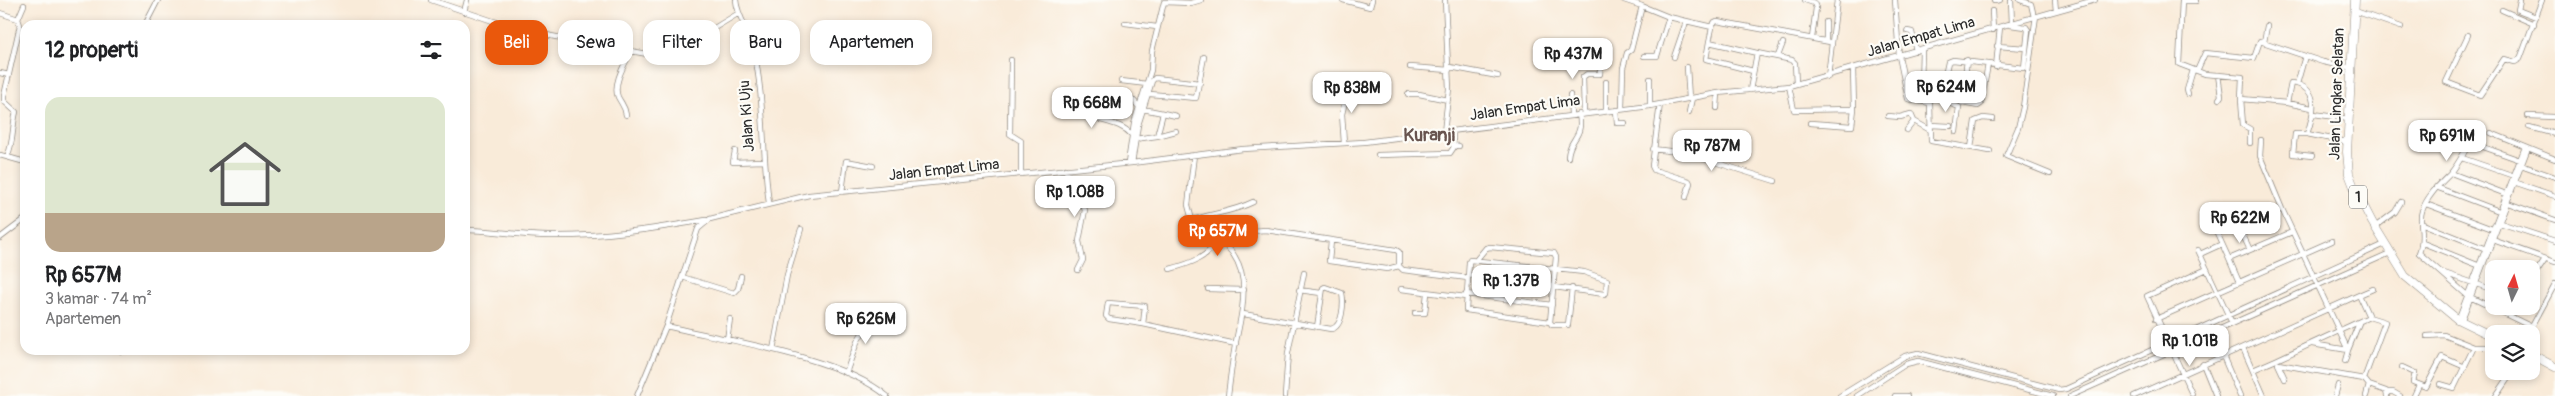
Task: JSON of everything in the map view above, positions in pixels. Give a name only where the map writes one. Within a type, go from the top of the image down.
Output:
[{"type":"highway","name":"Jalan Lingkar Selatan","points":[[2355,0],[2348,142],[2351,180],[2390,253],[2412,283],[2435,299],[2459,321],[2485,333]]},
{"type":"highway","points":[[2540,358],[2555,366]]},
{"type":"street","points":[[148,20],[158,0]]},
{"type":"street","points":[[431,0],[490,20]]},
{"type":"street","points":[[464,12],[468,0]]},
{"type":"street","name":"Jalan Ki Uju","points":[[736,0],[739,13],[753,47],[762,119],[763,161],[769,204]]},
{"type":"street","points":[[1130,163],[1133,137],[1147,84],[1157,27],[1164,2],[1191,3],[1201,0]]},
{"type":"street","points":[[1343,0],[1370,7],[1372,0]]},
{"type":"street","points":[[1444,132],[1448,100],[1445,0]]},
{"type":"street","points":[[1624,0],[1669,17],[1712,27]]},
{"type":"street","points":[[1805,0],[1814,3],[1816,8],[1812,38]]},
{"type":"street","points":[[1828,41],[1837,0]]},
{"type":"street","points":[[1895,0],[1899,56],[1908,99],[1930,103],[1930,139],[1933,143],[1990,150]]},
{"type":"street","points":[[1946,71],[1950,60],[1967,60],[1996,66],[2024,68],[2027,28],[2011,24],[2010,0]]},
{"type":"street","points":[[2020,0],[2031,4],[2035,16],[2023,107],[2007,158],[2050,174]]},
{"type":"street","points":[[2055,0],[2056,11]]},
{"type":"street","name":"Jalan Empat Lima","points":[[470,230],[538,236],[590,235],[638,231],[710,219],[809,195],[1130,163],[1252,148],[1344,143],[1650,106],[1718,93],[1789,86],[1828,77],[2092,0]]},
{"type":"street","points":[[2196,1],[2182,0],[2177,62],[2195,70],[2242,78],[2242,120],[2243,125],[2250,129],[2250,143]]},
{"type":"street","points":[[2520,0],[2518,10],[2536,17]]},
{"type":"street","points":[[2468,36],[2446,82],[2480,95],[2504,59],[2515,62],[2520,59],[2542,0]]},
{"type":"street","points":[[7,157],[14,135],[13,121],[16,112],[4,100],[18,34],[18,19],[24,5]]},
{"type":"street","points":[[1622,109],[1623,66],[1627,52],[1631,50],[1642,6]]},
{"type":"street","points":[[2355,10],[2401,27]]},
{"type":"street","points":[[2502,10],[2534,24]]},
{"type":"street","points":[[1992,11],[1993,30]]},
{"type":"street","points":[[0,13],[18,19]]},
{"type":"street","points":[[633,51],[677,55],[697,52],[711,30],[739,13]]},
{"type":"street","points":[[1644,56],[1657,56],[1669,17]]},
{"type":"street","points":[[1753,71],[1706,59],[1713,23],[1717,21],[1828,41]]},
{"type":"street","points":[[1674,57],[1686,22]]},
{"type":"street","points":[[1826,22],[1828,77]]},
{"type":"street","points":[[1125,23],[1157,27]]},
{"type":"street","points":[[2264,42],[2266,26]]},
{"type":"street","points":[[1996,66],[2000,28]]},
{"type":"street","points":[[1907,30],[1912,32],[1916,50]]},
{"type":"street","points":[[1709,42],[1778,56],[1795,63],[1796,84]]},
{"type":"street","points":[[2188,94],[2187,90],[2195,70],[2205,52],[2254,58],[2257,56],[2258,43],[2264,42],[2304,56],[2352,68]]},
{"type":"street","points":[[1778,56],[1784,43]]},
{"type":"street","points":[[1997,46],[2026,48]]},
{"type":"street","points":[[1922,49],[1921,86],[1947,90],[1948,103],[1959,107],[1956,132]]},
{"type":"street","points":[[1750,90],[1756,53]]},
{"type":"street","points":[[2297,84],[2304,56]]},
{"type":"street","points":[[1150,94],[1193,99],[1198,97],[1204,57]]},
{"type":"street","points":[[1568,157],[1570,148],[1581,130],[1583,77],[1587,74],[1600,74],[1601,59]]},
{"type":"street","points":[[1011,60],[1010,134],[1021,141],[1021,174]]},
{"type":"street","points":[[1967,60],[1961,102],[1970,104],[1981,104],[1988,64]]},
{"type":"street","points":[[626,65],[618,85],[618,97],[625,105],[626,115]]},
{"type":"street","points":[[1410,67],[1448,70],[1450,67],[1498,76]]},
{"type":"street","points":[[1687,67],[1690,99],[1689,112]]},
{"type":"street","points":[[1810,122],[1852,126],[1854,109],[1853,70]]},
{"type":"street","points":[[0,73],[9,75]]},
{"type":"street","points":[[2218,75],[2221,96],[2219,99]]},
{"type":"street","points":[[1141,108],[1150,94],[1155,78],[1200,83]]},
{"type":"street","points":[[1650,79],[1650,106]]},
{"type":"street","points":[[1121,81],[1147,84]]},
{"type":"street","points":[[1606,82],[1606,111]]},
{"type":"street","points":[[2287,103],[2291,83],[2297,84],[2311,92],[2314,114],[2307,134]]},
{"type":"street","points":[[1344,143],[1342,114],[1349,84]]},
{"type":"street","points":[[1789,86],[1794,110],[1854,109]]},
{"type":"street","points":[[1717,108],[1718,93]]},
{"type":"street","points":[[1408,94],[1419,94],[1448,100]]},
{"type":"street","points":[[1570,95],[1570,115]]},
{"type":"street","points":[[1118,98],[1134,101],[1141,108],[1176,116]]},
{"type":"street","points":[[2241,99],[2287,103],[2312,108]]},
{"type":"street","points":[[1075,102],[1082,114],[1119,125],[1133,137],[1157,136],[1176,130]]},
{"type":"street","points":[[1660,104],[1652,166],[1654,170],[1689,181],[1686,197]]},
{"type":"street","points":[[1616,110],[1618,122],[1626,123]]},
{"type":"street","points":[[1157,136],[1163,113]]},
{"type":"street","points":[[1888,116],[1900,118],[1911,114],[1914,121],[1930,130]]},
{"type":"street","points":[[2314,114],[2349,119]]},
{"type":"street","points":[[2528,116],[2555,117]]},
{"type":"street","points":[[1971,148],[1975,121],[1983,118],[1993,119]]},
{"type":"street","points":[[1907,130],[1914,121]]},
{"type":"street","points":[[1931,124],[1950,126]]},
{"type":"street","points":[[2529,128],[2555,133]]},
{"type":"street","points":[[1378,155],[1450,153],[1456,146],[1453,130]]},
{"type":"street","points":[[2491,132],[2555,159]]},
{"type":"street","points":[[2312,156],[2294,154],[2295,134],[2307,134],[2348,142]]},
{"type":"street","points":[[2261,140],[2260,156],[2277,200],[2348,350]]},
{"type":"street","points":[[2528,325],[2469,297],[2420,255],[2423,244],[2421,216],[2436,187],[2451,173],[2472,143],[2555,177]]},
{"type":"street","points":[[2498,222],[2499,211],[2505,202],[2506,194],[2527,148]]},
{"type":"street","points":[[1653,149],[1686,153],[1775,181]]},
{"type":"street","points":[[735,151],[733,162],[763,161]]},
{"type":"street","points":[[0,155],[20,161]]},
{"type":"street","points":[[1194,155],[1188,199],[1192,220],[1198,227],[1228,245],[1237,259],[1244,280],[1243,314],[1228,396]]},
{"type":"street","points":[[2462,158],[2514,176]]},
{"type":"street","points":[[842,192],[846,161],[873,166]]},
{"type":"street","points":[[2459,321],[2520,163]]},
{"type":"street","points":[[1065,169],[1085,210],[1079,241],[1083,260],[1078,270]]},
{"type":"street","points":[[2451,173],[2506,194]]},
{"type":"street","points":[[2513,182],[2555,196]]},
{"type":"street","points":[[2436,187],[2499,211]]},
{"type":"street","points":[[1192,220],[1238,210],[1252,202]]},
{"type":"street","points":[[2375,227],[2395,212],[2401,202]]},
{"type":"street","points":[[2505,202],[2555,220]]},
{"type":"street","points":[[2426,204],[2494,230]]},
{"type":"street","points":[[2240,229],[2281,208]]},
{"type":"street","points":[[2206,209],[2239,282]]},
{"type":"street","points":[[2213,224],[2232,214],[2250,250]]},
{"type":"street","points":[[637,396],[666,326],[698,229],[710,219]]},
{"type":"street","points":[[2498,222],[2555,241]]},
{"type":"street","points":[[0,238],[20,223]]},
{"type":"street","points":[[2423,224],[2487,249]]},
{"type":"street","points":[[773,350],[787,275],[801,229]]},
{"type":"street","points":[[1209,232],[1256,229],[1396,250],[1399,252],[1399,266],[1406,271],[1468,276],[1554,285],[1572,288],[1604,294],[1606,293],[1607,280],[1584,272],[1477,259],[1470,260],[1468,276],[1466,296],[1468,310],[1550,322],[1552,325],[1568,325],[1572,288]]},
{"type":"street","points":[[2229,259],[2292,232]]},
{"type":"street","points":[[1170,269],[1199,260],[1213,249],[1219,238]]},
{"type":"street","points":[[2491,240],[2555,262]]},
{"type":"street","points":[[1331,241],[1330,261],[1387,269],[1399,266]]},
{"type":"street","points":[[2156,319],[2332,241]]},
{"type":"street","points":[[2222,244],[2199,252],[2232,323]]},
{"type":"street","points":[[1840,396],[1905,356],[1918,353],[2059,390],[2066,389],[2385,244]]},
{"type":"street","points":[[2423,244],[2481,266]]},
{"type":"street","points":[[1477,259],[1486,248],[1490,247],[1553,252],[1556,255],[1550,322]]},
{"type":"street","points":[[2070,396],[2390,253]]},
{"type":"street","points":[[2540,266],[2545,259]]},
{"type":"street","points":[[2191,395],[2147,296],[2207,269]]},
{"type":"street","points":[[2440,272],[2485,287]]},
{"type":"street","points":[[1285,396],[1288,353],[1299,290],[1304,273]]},
{"type":"street","points":[[682,277],[734,293],[738,289],[741,276]]},
{"type":"street","points":[[2533,325],[2555,284]]},
{"type":"street","points":[[1243,314],[1294,324],[1331,329],[1338,327],[1342,293],[1325,287],[1321,292],[1317,327]]},
{"type":"street","points":[[1208,289],[1244,290]]},
{"type":"street","points":[[2134,396],[2373,289]]},
{"type":"street","points":[[1299,290],[1321,292]]},
{"type":"street","points":[[1401,290],[1552,305]]},
{"type":"street","points":[[1415,313],[1425,313],[1427,293]]},
{"type":"street","points":[[2359,295],[2369,317]]},
{"type":"street","points":[[1144,324],[1145,306],[1108,303],[1107,318],[1236,344]]},
{"type":"street","points":[[846,373],[857,342],[875,311]]},
{"type":"street","points":[[2253,370],[2277,362],[2369,317],[2383,320],[2385,325],[2364,379]]},
{"type":"street","points":[[727,340],[730,320]]},
{"type":"street","points":[[2345,361],[2360,322]]},
{"type":"street","points":[[666,326],[773,350],[846,373],[887,396]]},
{"type":"street","points":[[2427,336],[2444,336],[2474,347],[2485,347]]},
{"type":"street","points":[[2312,344],[2348,350]]},
{"type":"street","points":[[2440,384],[2454,388],[2474,347]]},
{"type":"street","points":[[2243,348],[2264,396]]},
{"type":"street","points":[[2222,356],[2240,396]]},
{"type":"street","points":[[2402,367],[2414,373],[2413,382],[2425,387],[2428,386],[2442,356],[2465,367]]},
{"type":"street","points":[[1857,396],[1906,364],[1918,361],[2053,396]]},
{"type":"street","points":[[2277,362],[2364,379],[2369,385],[2387,394],[2393,392],[2400,396]]},
{"type":"street","points":[[2277,362],[2286,379]]},
{"type":"street","points":[[2203,364],[2216,396]]},
{"type":"street","points":[[2114,368],[2117,375]]},
{"type":"street","points":[[2496,396],[2507,380]]},
{"type":"street","points":[[2022,387],[2023,381]]},
{"type":"street","points":[[2335,396],[2338,384]]},
{"type":"street","points":[[2366,396],[2369,385]]},
{"type":"street","points":[[2414,396],[2418,385]]},
{"type":"street","points":[[1894,396],[1907,396]]},
{"type":"district","name":"Kuranji","points":[[1429,135]]}]
